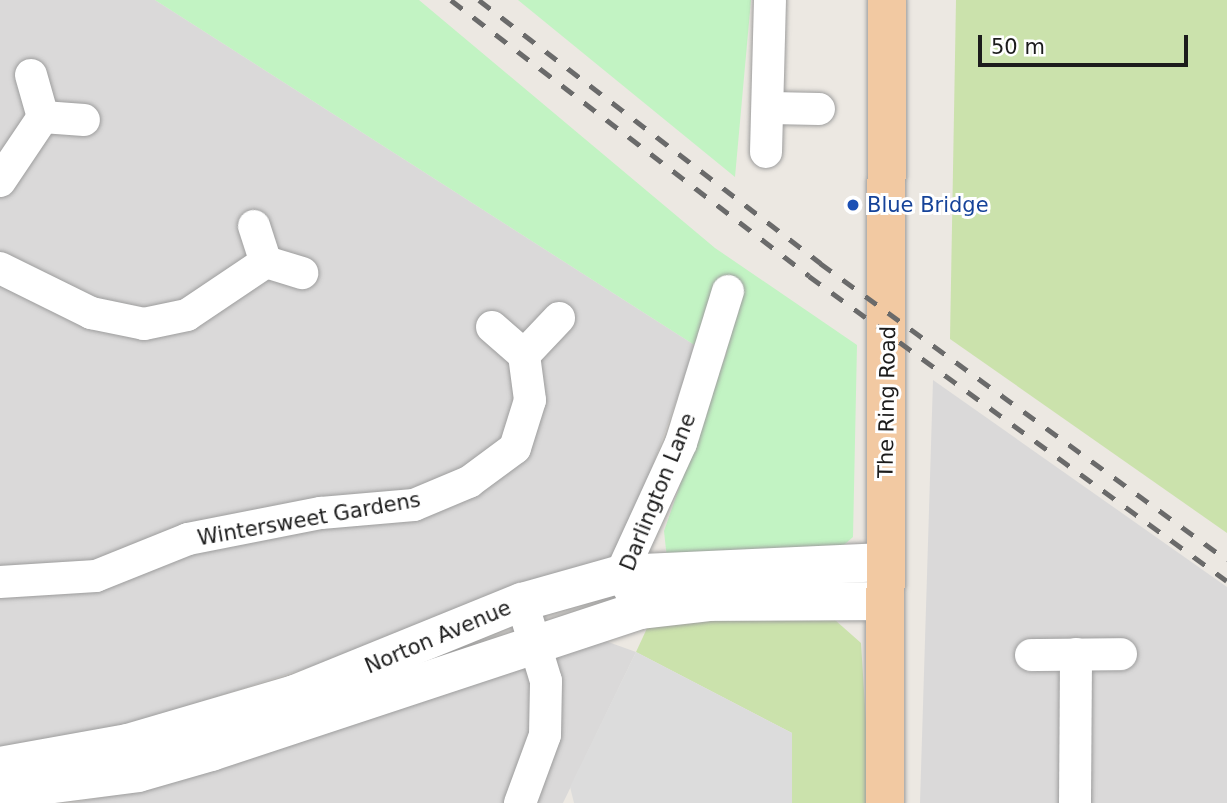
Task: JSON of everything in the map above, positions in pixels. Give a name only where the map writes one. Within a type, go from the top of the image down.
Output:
[{"type":"main road","name":"The Ring Road","points":[[885,803],[883,601],[887,0]]},
{"type":"street","points":[[766,152],[771,108],[770,0]]},
{"type":"street","points":[[0,181],[43,117],[31,75]]},
{"type":"street","points":[[771,108],[819,109]]},
{"type":"street","points":[[43,117],[84,120]]},
{"type":"street","points":[[254,226],[266,262]]},
{"type":"street","points":[[0,268],[91,313],[144,324],[187,315],[266,262]]},
{"type":"street","points":[[266,262],[302,273]]},
{"type":"street","name":"Darlington Lane","points":[[641,610],[621,574],[681,443],[728,291]]},
{"type":"street","points":[[492,327],[524,355],[559,317]]},
{"type":"street","name":"Wintersweet Gardens","points":[[0,582],[96,576],[188,539],[320,513],[414,505],[469,482],[516,448],[530,400],[524,355]]},
{"type":"street","name":"Norton Avenue","points":[[0,766],[128,743],[295,694],[522,601],[621,574],[885,562]]},
{"type":"street","points":[[520,803],[545,734],[546,681],[536,640],[522,601]]},
{"type":"street","name":"Norton Avenue","points":[[0,791],[138,773],[211,752],[536,640],[641,610],[709,602],[883,601]]},
{"type":"street","points":[[1075,803],[1076,654]]},
{"type":"street","points":[[1031,655],[1121,654]]},
{"type":"shaded area","points":[[0,0],[155,0],[696,346],[621,553],[398,639],[128,725],[0,751]]},
{"type":"shaded area","points":[[933,380],[1227,587],[1227,803],[920,803]]},
{"type":"shaded area","points":[[600,639],[636,652],[563,803],[71,803],[144,790]]},
{"type":"shaded area","points":[[636,652],[792,733],[792,803],[574,803],[570,787]]},
{"type":"green space","points":[[155,0],[419,0],[715,248],[857,345],[853,537],[830,557],[667,559],[664,531],[727,351],[696,346]]},
{"type":"green space","points":[[518,0],[751,0],[735,177]]},
{"type":"green space","points":[[956,0],[1227,0],[1227,533],[950,339]]},
{"type":"green space","points":[[751,613],[835,620],[861,643],[871,803],[792,803],[792,733],[636,652],[649,624]]},
{"type":"railway","points":[[451,0],[809,276],[1227,581]]},
{"type":"railway","points":[[479,0],[820,263],[1227,560]]},
{"type":"place","name":"Blue Bridge","points":[[853,205]]}]
